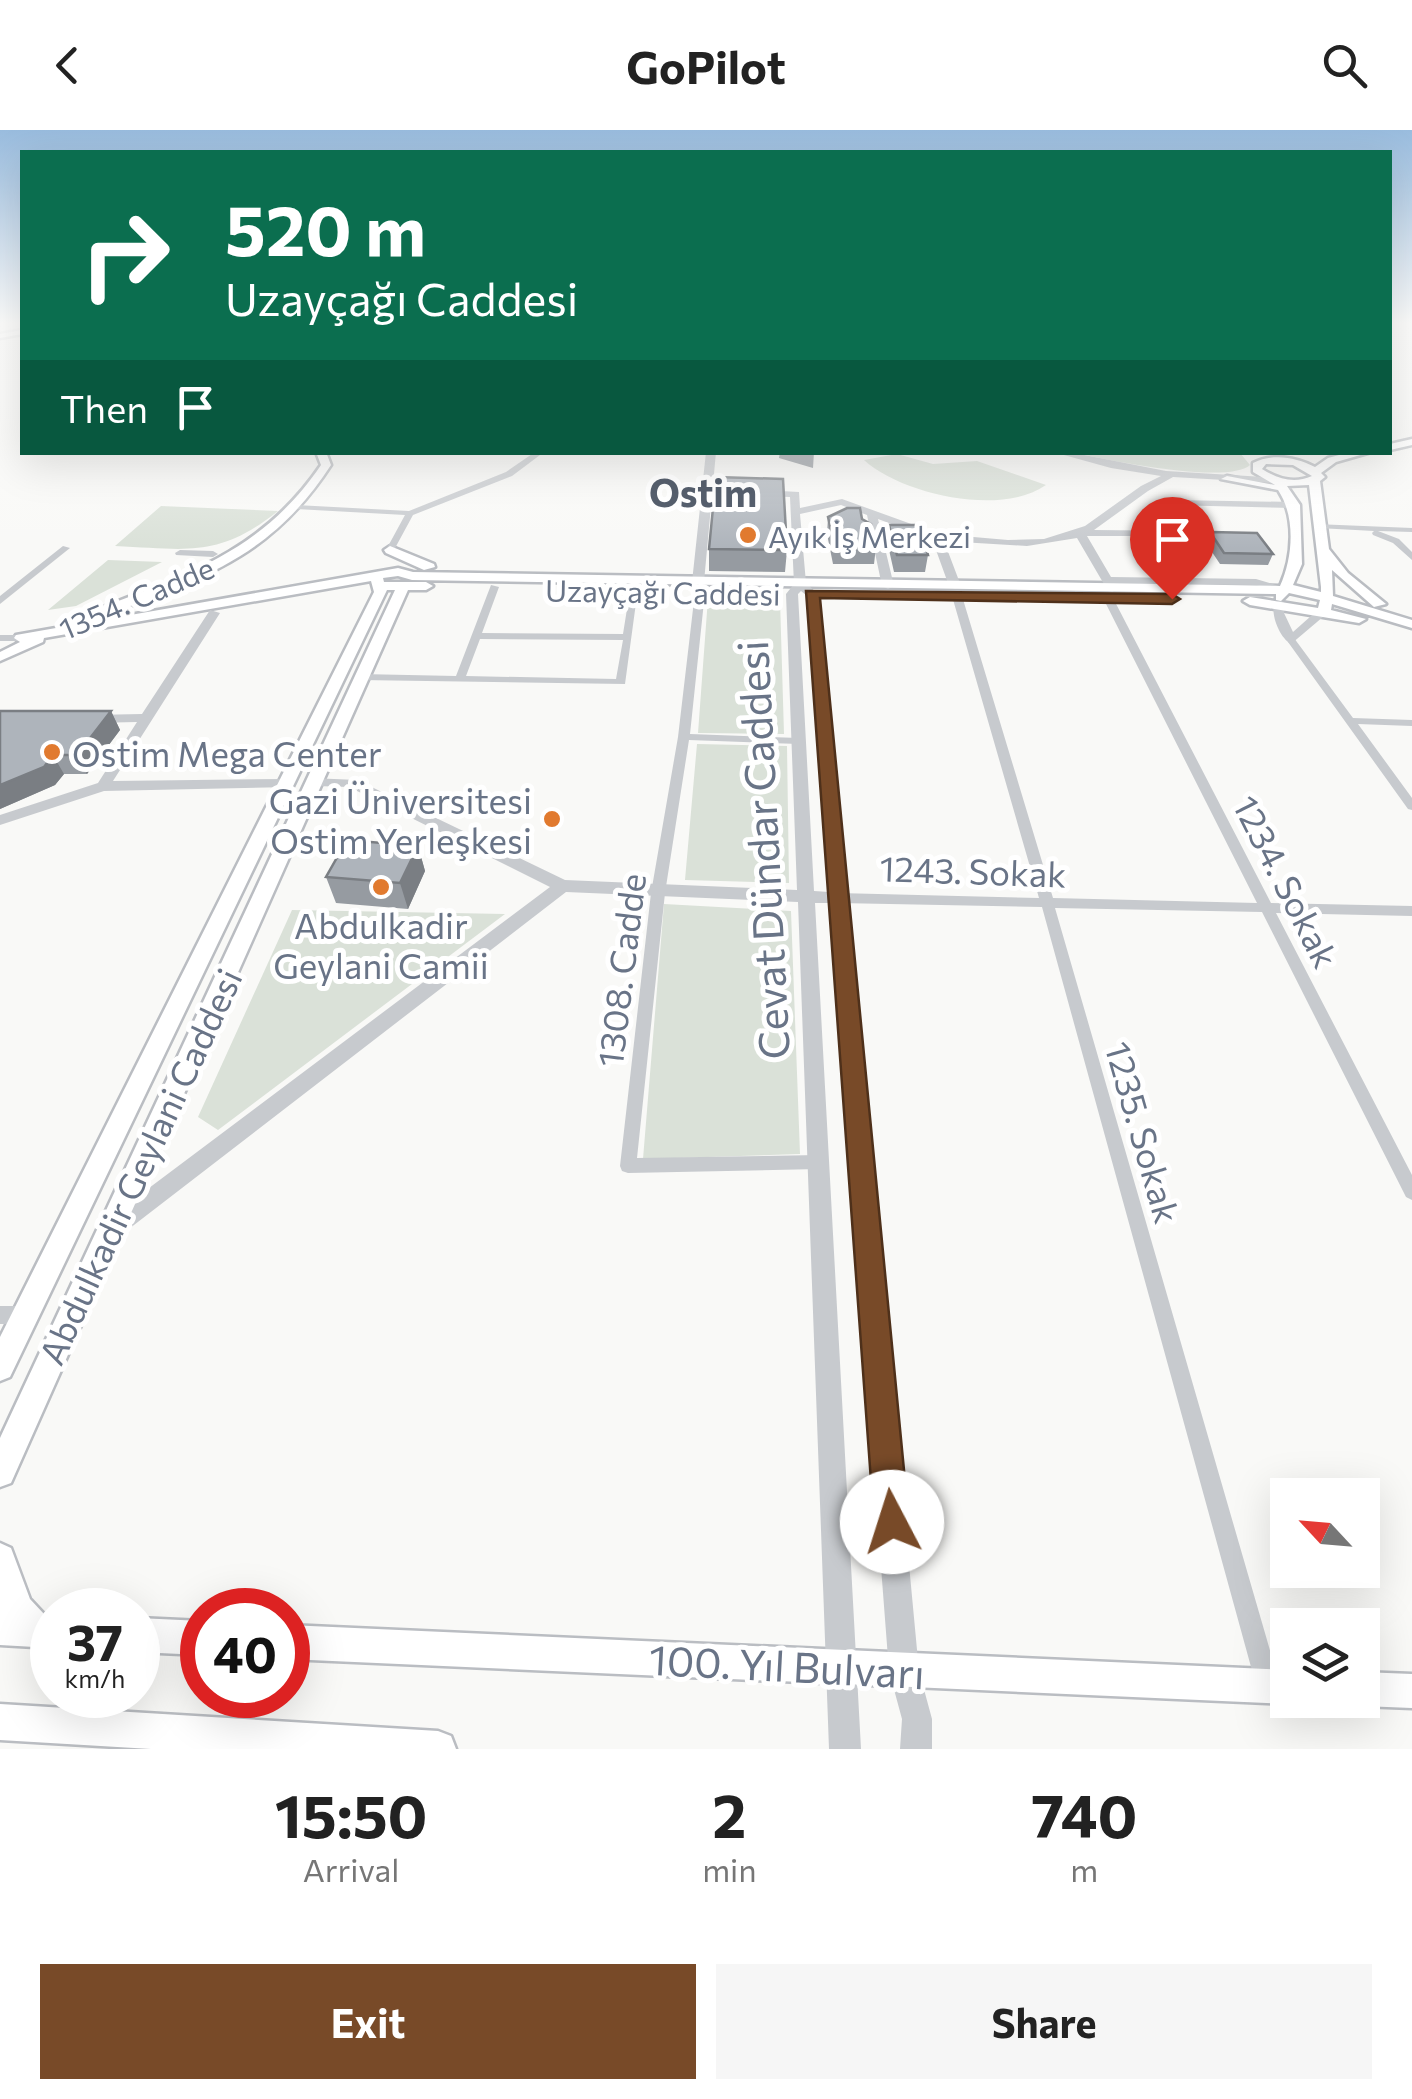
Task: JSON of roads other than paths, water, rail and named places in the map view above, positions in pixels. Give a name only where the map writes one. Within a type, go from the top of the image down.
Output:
[{"type":"main road","name":"1354. Cadde","points":[[0,657],[9,646],[194,562],[228,558],[269,532],[296,508],[326,465],[322,455]]},
{"type":"main road","points":[[1249,455],[1277,480],[1290,499],[1296,564],[1281,596]]},
{"type":"main road","points":[[1259,467],[1287,457],[1322,455]]},
{"type":"main road","points":[[1277,480],[1314,476],[1332,460],[1353,455]]},
{"type":"main road","points":[[1287,457],[1314,476]]},
{"type":"main road","points":[[1314,476],[1326,604]]},
{"type":"main road","points":[[1227,479],[1261,484],[1290,499]]},
{"type":"main road","name":"1354. Cadde","points":[[9,646],[118,606],[269,532]]},
{"type":"main road","points":[[1320,546],[1342,576],[1366,597],[1412,622]]},
{"type":"main road","points":[[390,550],[407,581]]},
{"type":"main road","points":[[390,550],[424,566],[493,583]]},
{"type":"main road","name":"Abdulkadir Geylani Caddesi","points":[[0,1367],[14,1315],[381,592],[379,581],[390,550]]},
{"type":"main road","points":[[9,646],[379,581]]},
{"type":"main road","points":[[54,632],[379,581]]},
{"type":"main road","name":"Uzayçağı Caddesi","points":[[379,581],[801,591],[1109,589],[1281,596],[1326,604]]},
{"type":"main road","name":"Abdulkadir Geylani Caddesi","points":[[0,1472],[407,581]]},
{"type":"main road","name":"Uzayçağı Caddesi","points":[[493,583],[635,590],[699,587]]},
{"type":"main road","name":"Uzayçağı Caddesi","points":[[801,591],[888,586],[956,591]]},
{"type":"main road","points":[[1326,604],[1412,622]]},
{"type":"main road","points":[[1326,604],[1412,637]]},
{"type":"main road","points":[[118,606],[120,615],[132,617]]},
{"type":"main road","points":[[286,784],[316,782]]},
{"type":"main road","points":[[14,1315],[72,1313]]},
{"type":"main road","points":[[0,1559],[17,1608],[30,1619]]},
{"type":"main road","points":[[0,1628],[30,1629]]},
{"type":"main road","name":"100. Yıl Bulvarı","points":[[310,1643],[1270,1686]]},
{"type":"main road","points":[[1380,1690],[1412,1691]]},
{"type":"main road","points":[[5,1727],[438,1749]]},
{"type":"street","points":[[296,508],[410,513],[509,474],[537,455]]},
{"type":"street","name":"1308. Cadde","points":[[711,455],[684,737],[658,893],[628,1166],[819,1162]]},
{"type":"street","points":[[1069,455],[1172,475],[1277,480]]},
{"type":"street","points":[[1083,455],[1172,472],[1233,474],[1259,467]]},
{"type":"street","points":[[1111,466],[1134,493]]},
{"type":"street","points":[[1080,533],[1134,493],[1172,475]]},
{"type":"street","points":[[706,492],[724,492]]},
{"type":"street","points":[[742,492],[795,494],[801,591]]},
{"type":"street","points":[[795,512],[842,502],[937,538],[997,542],[1046,540],[1080,533],[1194,534],[1173,503],[1290,499]]},
{"type":"street","points":[[390,550],[410,513]]},
{"type":"street","points":[[872,515],[888,586]]},
{"type":"street","points":[[1318,526],[1378,533],[1396,541],[1412,557]]},
{"type":"street","points":[[1341,528],[1412,530]]},
{"type":"street","points":[[1080,533],[1109,589]]},
{"type":"street","points":[[937,538],[956,591]]},
{"type":"street","points":[[0,601],[66,548]]},
{"type":"street","points":[[460,679],[493,583]]},
{"type":"street","name":"1234. Sokak","points":[[1109,589],[1412,1192]]},
{"type":"street","points":[[360,677],[620,682],[635,590]]},
{"type":"street","name":"Cevat Dündar Caddesi","points":[[801,591],[799,741],[845,1749]]},
{"type":"street","name":"Cevat Dündar Caddesi","points":[[801,591],[838,898],[904,1672],[917,1720],[916,1749]]},
{"type":"street","name":"1235. Sokak","points":[[956,591],[1270,1659]]},
{"type":"street","points":[[1281,596],[1278,614],[1292,640],[1412,806]]},
{"type":"street","points":[[1292,640],[1326,604]]},
{"type":"street","points":[[103,786],[214,612]]},
{"type":"street","points":[[476,636],[628,637]]},
{"type":"street","points":[[0,638],[9,646]]},
{"type":"street","points":[[73,719],[146,718]]},
{"type":"street","points":[[1351,721],[1412,723]]},
{"type":"street","points":[[684,737],[799,741]]},
{"type":"street","points":[[108,1232],[562,886],[352,784],[316,782]]},
{"type":"street","points":[[0,820],[103,786],[286,784]]},
{"type":"street","name":"1243. Sokak","points":[[562,886],[806,898],[1412,912]]},
{"type":"place","name":"Ayık İş Merkezi","points":[[748,535]]},
{"type":"place","name":"Ostim Mega Center","points":[[52,752]]},
{"type":"place","name":"Gazi Üniversitesi Ostim Yerleşkesi","points":[[552,819]]},
{"type":"place","name":"Abdulkadir Geylani Camii","points":[[381,887]]},
{"type":"district","name":"Ostim","points":[[703,491]]}]
